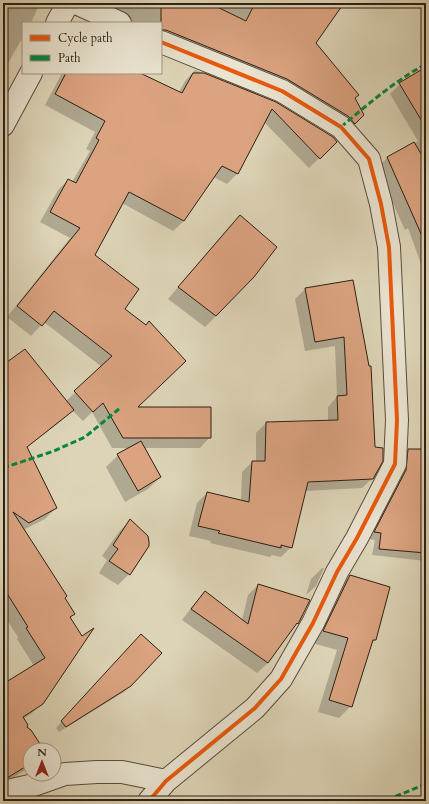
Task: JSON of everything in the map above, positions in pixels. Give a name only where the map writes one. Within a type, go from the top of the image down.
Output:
[{"type":"street","points":[[58,22],[68,3]]},
{"type":"street","points":[[76,3],[118,22]]},
{"type":"street","points":[[149,801],[166,781],[254,708],[281,679],[395,464],[397,420],[389,247],[381,204],[369,159],[341,127],[282,91],[162,42]]},
{"type":"street","points":[[3,125],[30,74]]},
{"type":"street","points":[[3,792],[34,785],[65,774],[122,772],[166,781]]},
{"type":"building","points":[[161,3],[209,3],[246,21],[255,3],[344,3],[316,43],[359,95],[355,98],[364,115],[355,124],[348,116],[287,79],[166,30],[162,30]]},
{"type":"building","points":[[426,67],[426,128],[399,83]]},
{"type":"building","points":[[193,73],[204,73],[276,102],[333,137],[337,142],[320,159],[272,109],[238,174],[222,166],[184,221],[129,192],[95,255],[139,289],[125,309],[146,325],[149,321],[186,361],[138,407],[211,407],[211,438],[123,438],[103,403],[93,412],[74,391],[112,356],[54,311],[42,326],[17,306],[80,228],[50,212],[68,179],[76,183],[99,140],[96,138],[105,121],[55,94],[65,74],[142,74],[182,93]]},
{"type":"building","points":[[414,142],[426,162],[426,245],[387,157]]},
{"type":"building","points":[[240,215],[277,247],[254,277],[216,316],[178,287]]},
{"type":"building","points":[[353,280],[369,366],[371,366],[375,447],[383,448],[383,461],[373,479],[308,482],[292,548],[281,545],[281,548],[218,533],[220,531],[198,526],[207,492],[249,502],[252,461],[265,461],[266,422],[338,420],[337,396],[347,395],[344,337],[315,342],[305,288]]},
{"type":"building","points":[[25,349],[74,410],[27,447],[57,508],[29,523],[13,512],[67,596],[65,598],[75,614],[70,617],[82,636],[94,628],[43,704],[23,717],[28,725],[27,727],[31,730],[39,742],[22,742],[22,769],[3,779],[3,684],[45,658],[3,587],[3,365]]},
{"type":"building","points":[[141,441],[161,477],[138,491],[117,454]]},
{"type":"building","points":[[408,449],[426,449],[426,553],[379,549],[381,533],[374,532],[406,470]]},
{"type":"building","points":[[130,519],[148,536],[149,546],[130,575],[109,561],[118,549],[113,545]]},
{"type":"building","points":[[350,575],[390,587],[376,640],[373,640],[352,707],[329,700],[348,638],[323,631]]},
{"type":"building","points":[[258,584],[310,600],[298,624],[297,623],[268,663],[191,609],[205,591],[248,624]]},
{"type":"building","points":[[141,634],[162,653],[131,686],[66,727],[61,721]]},
{"type":"marked path","points":[[341,127],[393,85],[426,64]]},
{"type":"marked path","points":[[3,468],[54,451],[85,437],[119,409]]},
{"type":"marked path","points":[[378,801],[394,797],[426,784]]},
{"type":"cycle path","points":[[149,801],[166,781],[255,708],[281,679],[313,623],[337,572],[357,538],[395,464],[397,420],[389,247],[381,204],[369,159],[341,127],[282,91],[162,42]]}]
